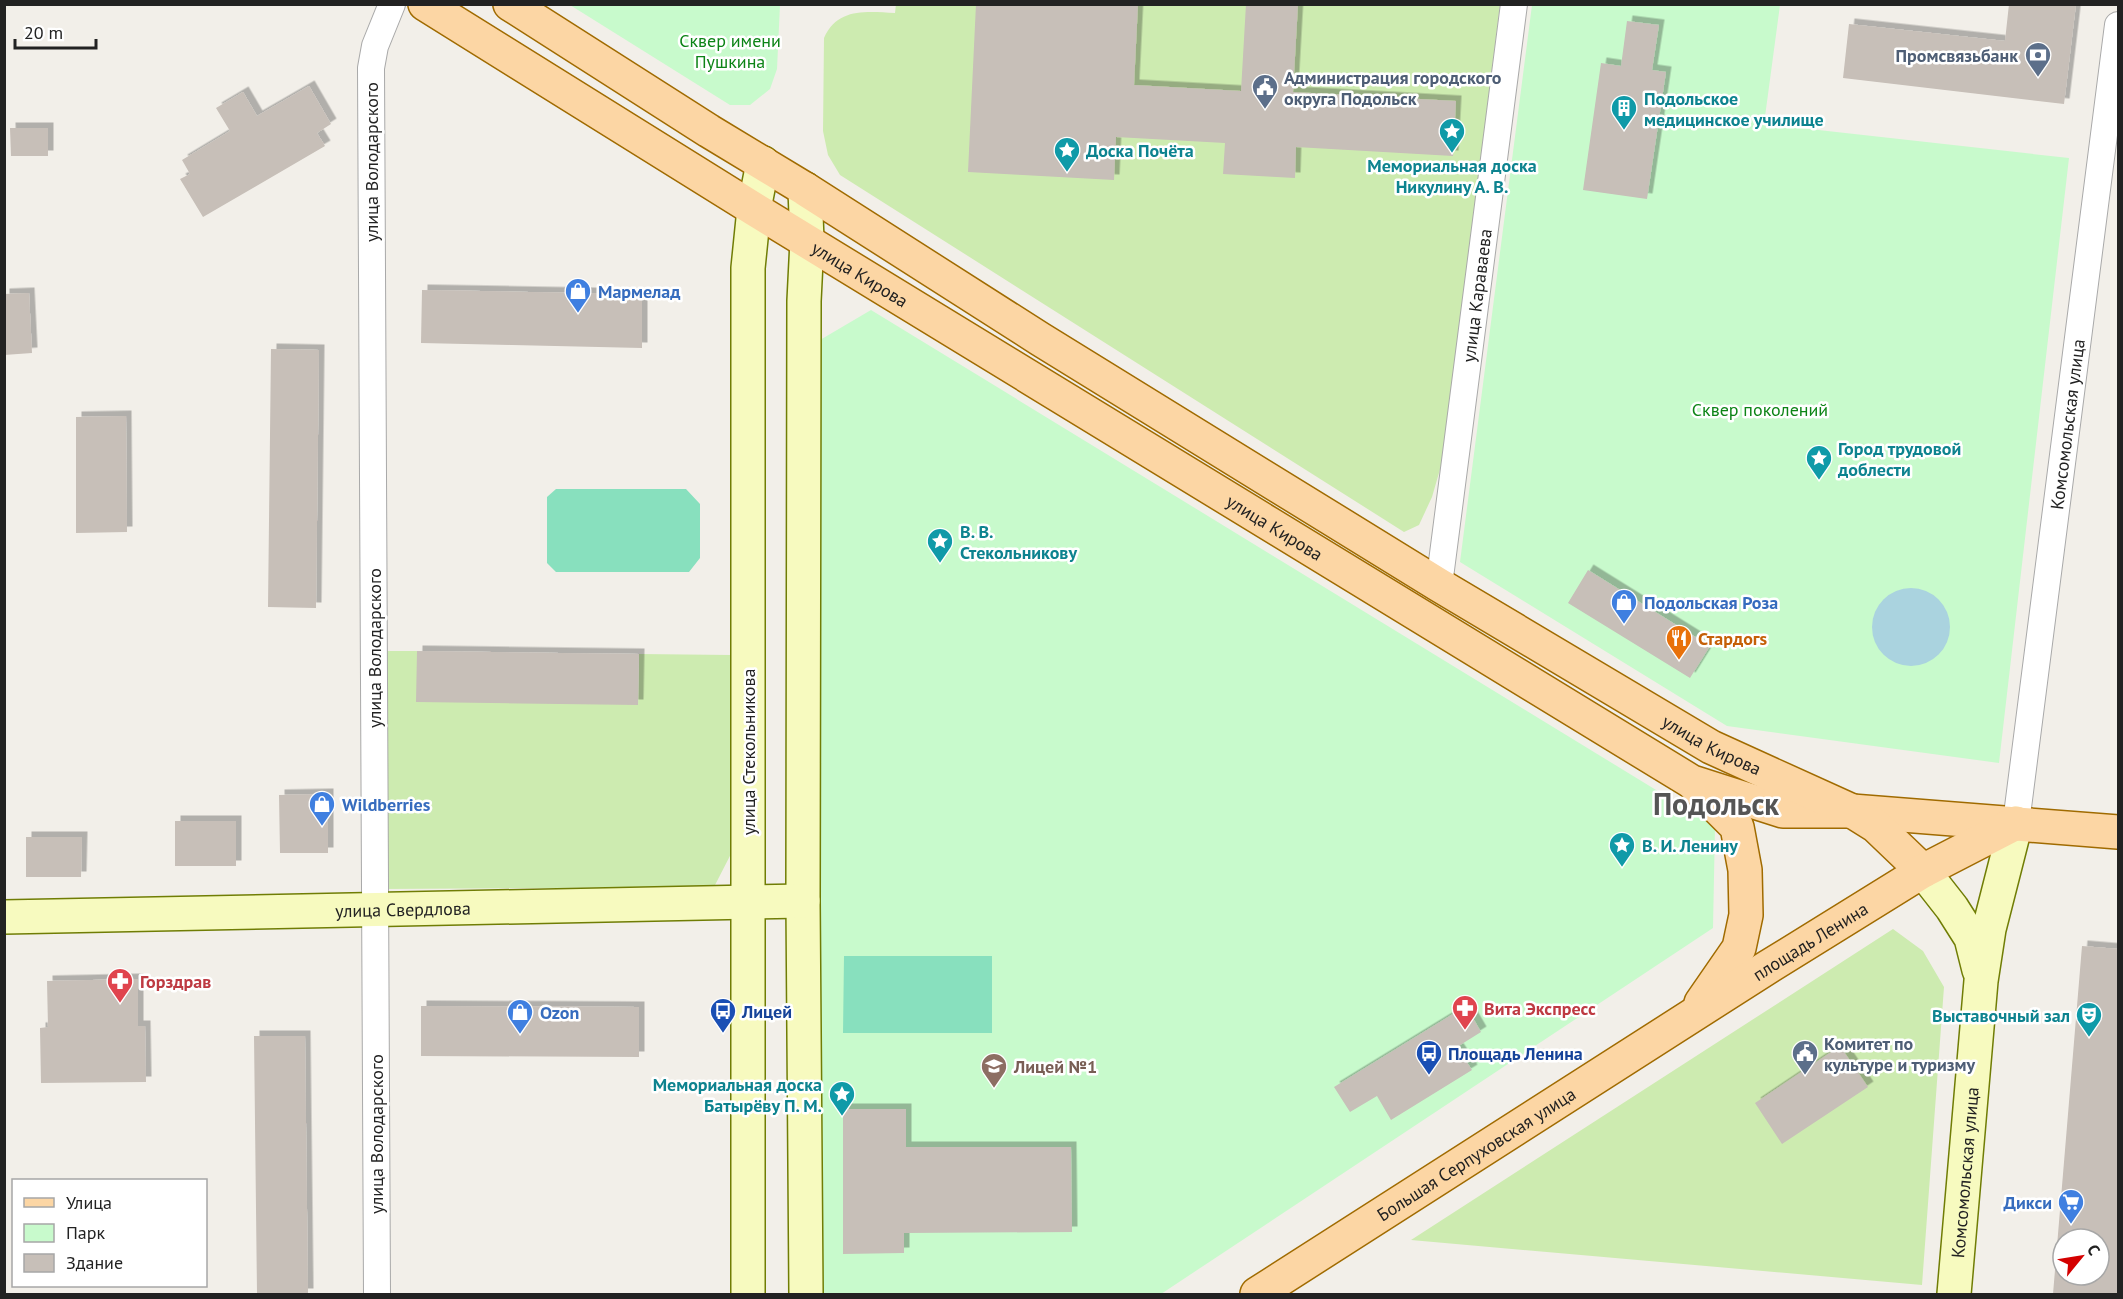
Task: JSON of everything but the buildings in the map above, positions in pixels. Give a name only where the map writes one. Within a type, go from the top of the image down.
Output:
[{"type":"main road","name":"улица Кирова","points":[[425,4],[754,209],[1692,782],[1783,811],[1852,811]]},
{"type":"main road","name":"улица Кирова","points":[[510,4],[1040,339],[1439,585],[1711,747],[1852,811]]},
{"type":"main road","name":"улица Стекольникова","points":[[748,1294],[748,268],[754,209],[764,163]]},
{"type":"main road","points":[[764,163],[783,193],[807,241]]},
{"type":"main road","points":[[805,189],[807,241],[804,301],[803,901],[806,1294]]},
{"type":"main road","name":"площадь Ленина","points":[[1692,782],[1737,827],[1745,870],[1746,915],[1739,948],[1693,1013]]},
{"type":"main road","points":[[1852,811],[2118,832]]},
{"type":"main road","points":[[1852,811],[1876,826],[1923,871],[1952,908],[1971,938],[1981,981]]},
{"type":"main road","points":[[1981,981],[1989,929],[2016,823]]},
{"type":"main road","name":"площадь Ленина","points":[[1693,1013],[1923,871],[2016,823]]},
{"type":"main road","name":"улица Свердлова","points":[[4,917],[803,901]]},
{"type":"main road","name":"Комсомольская улица","points":[[1954,1294],[1981,981]]},
{"type":"main road","name":"Большая Серпуховская улица","points":[[1257,1294],[1693,1013]]},
{"type":"street","name":"улица Володарского","points":[[377,1294],[371,68],[375,46],[392,4]]},
{"type":"street","name":"улица Караваева","points":[[1439,585],[1514,4]]},
{"type":"street","name":"Комсомольская улица","points":[[2016,823],[2118,25]]},
{"type":"green space","points":[[896,4],[1500,5],[1443,459],[1432,497],[1419,525],[1404,532],[840,175],[828,155],[823,131],[824,38],[830,28],[845,16],[864,12],[895,13]]},
{"type":"green space","name":"Сквер имени Пушкина","points":[[570,5],[780,5],[777,69],[770,89],[750,105],[730,105]]},
{"type":"green space","name":"Сквер поколений","points":[[1532,5],[1780,5],[1764,124],[2069,158],[1999,763],[1727,726],[1460,562]]},
{"type":"green space","points":[[871,310],[1715,826],[1713,928],[1161,1294],[816,1294],[820,340]]},
{"type":"green space","points":[[556,489],[686,489],[700,504],[700,558],[689,572],[556,572],[547,563],[547,497]]},
{"type":"green space","points":[[379,651],[417,651],[638,705],[639,654],[732,655],[733,850],[714,887],[381,889]]},
{"type":"green space","points":[[1893,929],[1923,951],[1944,987],[1922,1285],[1411,1240]]},
{"type":"green space","points":[[844,956],[992,956],[992,1033],[843,1033]]},
{"type":"water","points":[[1911,588],[1926,591],[1939,599],[1947,612],[1950,627],[1947,642],[1939,655],[1926,663],[1911,666],[1896,663],[1883,655],[1875,642],[1872,627],[1875,612],[1883,599],[1896,591]]},
{"type":"place","name":"Промсвязьбанк","points":[[2038,78]]},
{"type":"place","name":"Администрация городского округа Подольск","points":[[1265,110]]},
{"type":"place","name":"Подольское медицинское училище","points":[[1624,131]]},
{"type":"place","name":"Мемориальная доска Никулину А. В.","points":[[1452,154]]},
{"type":"place","name":"Доска Почёта","points":[[1067,173]]},
{"type":"place","name":"Мармелад","points":[[578,314]]},
{"type":"place","name":"Город трудовой доблести","points":[[1819,481]]},
{"type":"place","name":"В. В. Стекольникову","points":[[940,564]]},
{"type":"place","name":"Подольская Роза","points":[[1624,625]]},
{"type":"place","name":"Стардогs","points":[[1679,661]]},
{"type":"place","name":"Wildberries","points":[[322,827]]},
{"type":"place","name":"В. И. Ленину","points":[[1622,868]]},
{"type":"place","name":"Горздрав","points":[[120,1004]]},
{"type":"place","name":"Вита Экспресс","points":[[1465,1031]]},
{"type":"place","name":"Лицeй","points":[[723,1034]]},
{"type":"place","name":"Ozon","points":[[520,1035]]},
{"type":"place","name":"Выставочный зал","points":[[2089,1038]]},
{"type":"place","name":"Площадь Ленина","points":[[1429,1076]]},
{"type":"place","name":"Комитет по культуре и туризму","points":[[1805,1076]]},
{"type":"place","name":"Лицeй №1","points":[[994,1089]]},
{"type":"place","name":"Мемориальная доска Батырёву П. М.","points":[[842,1117]]},
{"type":"place","name":"Дикси","points":[[2071,1225]]},
{"type":"district","name":"Подольск","points":[[1716,803]]}]
